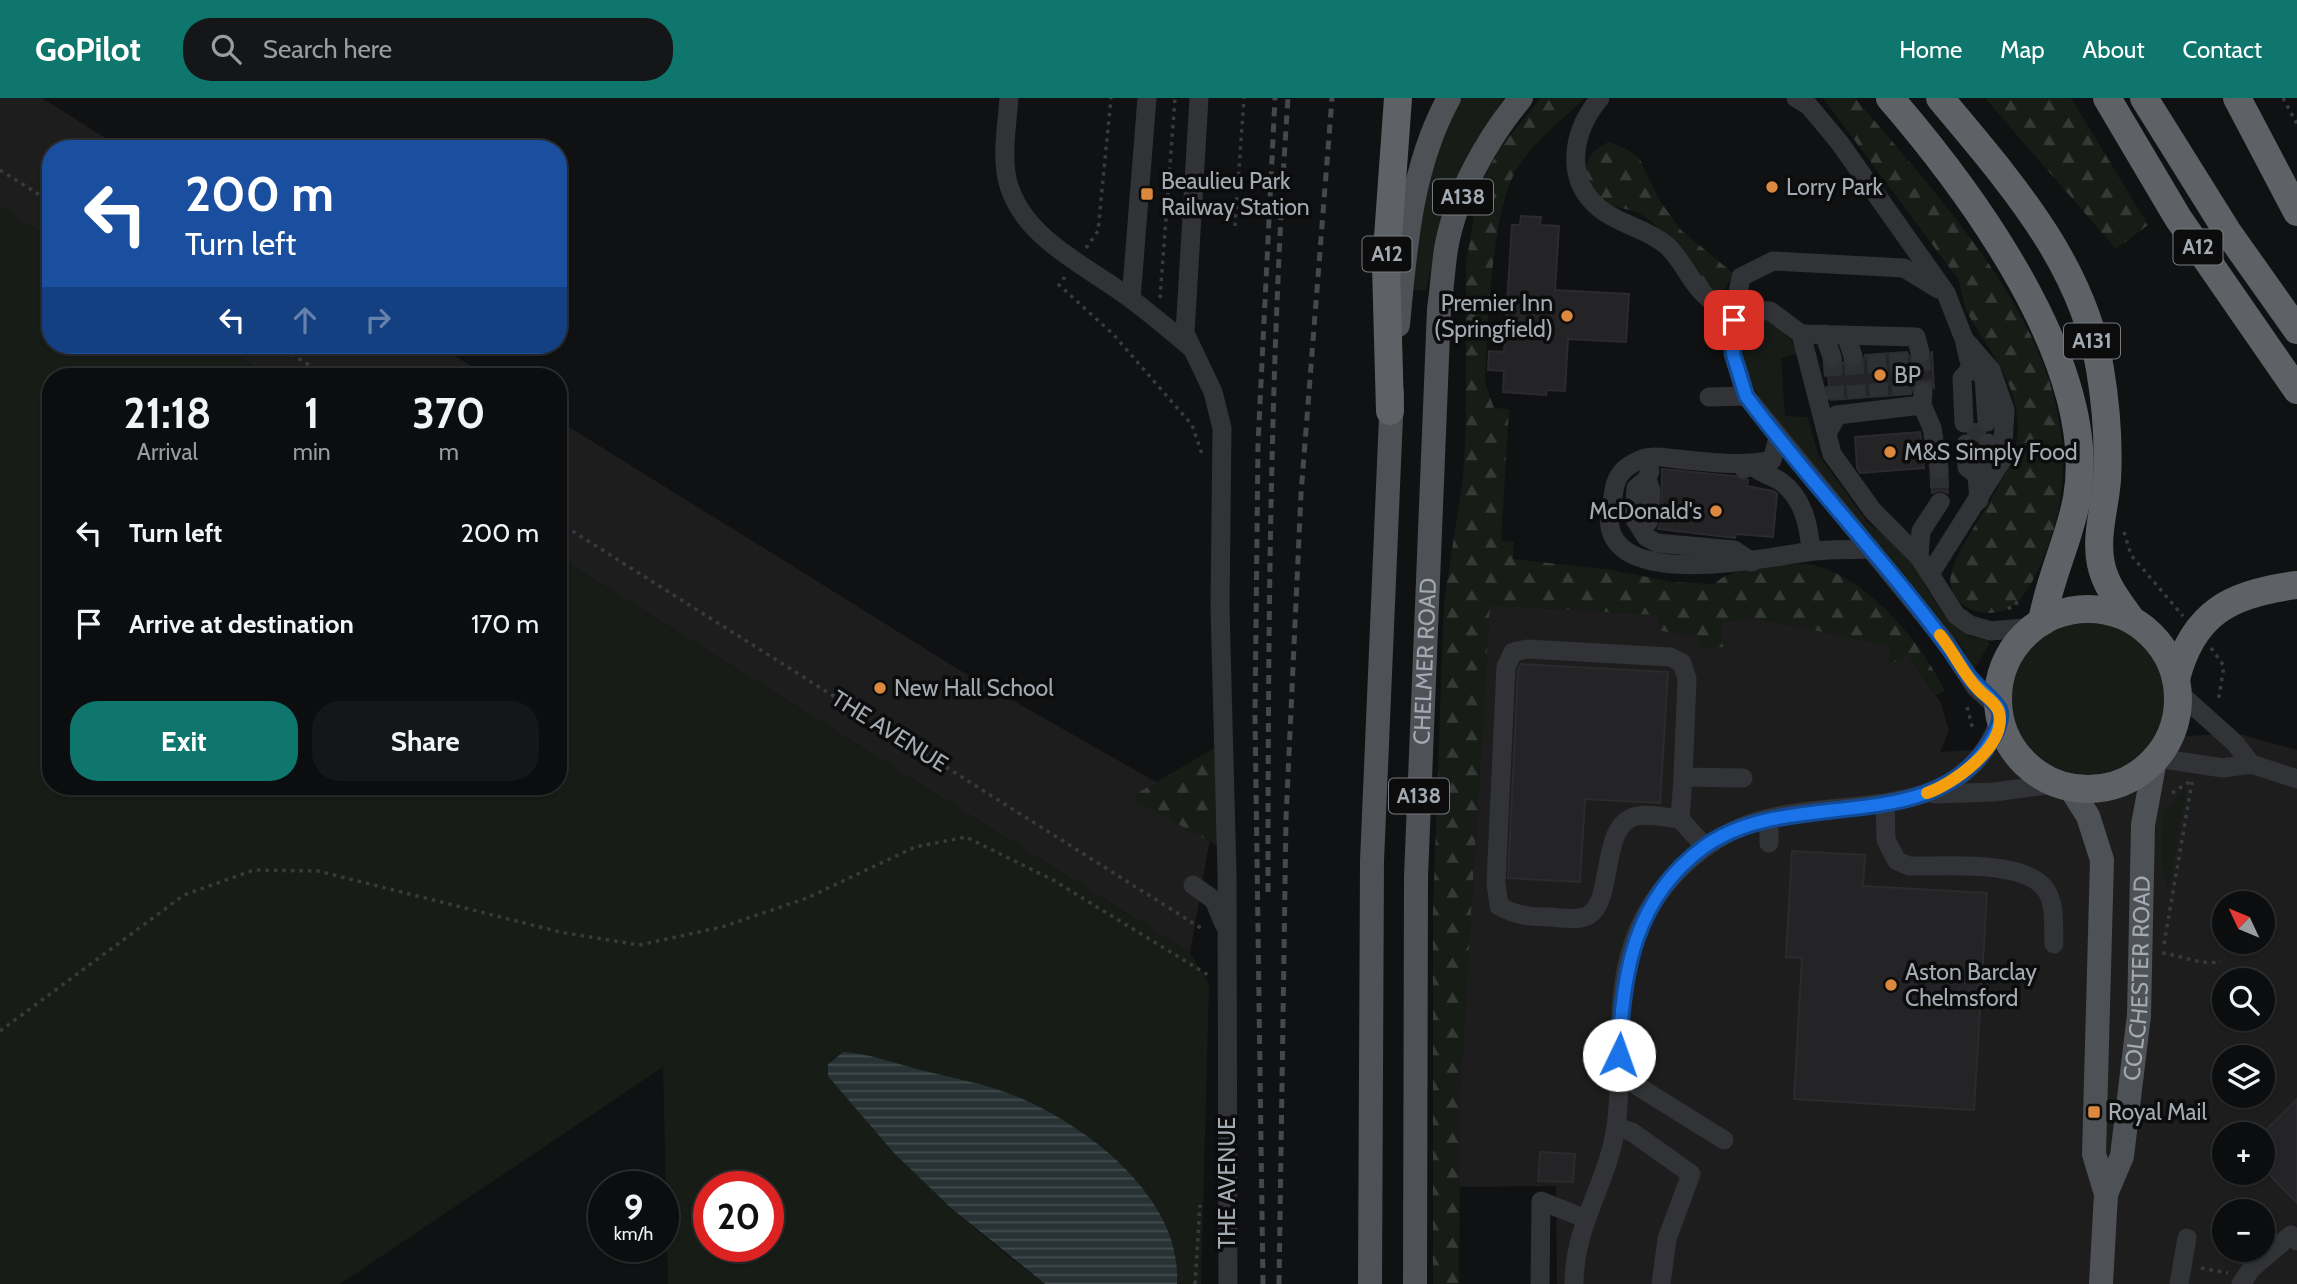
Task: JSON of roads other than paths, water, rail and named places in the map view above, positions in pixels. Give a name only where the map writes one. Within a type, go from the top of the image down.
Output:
[{"type":"highway","name":"A12","points":[[1390,411],[1386,265],[1398,98]]},
{"type":"highway","name":"A131","points":[[1890,98],[1924,137],[1977,211],[2045,326],[2074,408],[2079,446],[2077,498],[2038,624]]},
{"type":"highway","name":"A131","points":[[1940,98],[2023,199],[2048,235],[2079,298],[2099,366],[2108,433],[2100,561],[2110,589],[2131,620]]},
{"type":"highway","name":"A12","points":[[2107,98],[2178,218],[2297,390]]},
{"type":"highway","name":"A12","points":[[2144,98],[2227,231],[2297,330]]},
{"type":"highway","points":[[2237,98],[2297,212]]},
{"type":"highway","points":[[2177,685],[2163,649],[2146,629],[2131,620],[2095,609],[2061,613],[2038,624],[2018,642],[2003,669],[1999,714],[2008,740],[2023,762],[2063,786],[2099,789],[2118,784],[2135,776],[2156,759],[2176,721],[2181,658],[2196,631],[2222,606],[2242,596],[2297,585]]},
{"type":"main road","name":"CHELMER ROAD","points":[[1370,1284],[1372,861],[1390,411],[1412,204],[1428,147],[1449,98]]},
{"type":"main road","name":"CHELMER ROAD","points":[[1415,1284],[1416,877],[1440,309],[1447,247],[1457,212],[1485,151],[1521,98]]},
{"type":"main road","name":"COLCHESTER ROAD","points":[[2101,1284],[2106,1194],[2122,1156],[2139,1015],[2143,825],[2156,759]]},
{"type":"main road","name":"COLCHESTER ROAD","points":[[2063,786],[2088,816],[2102,860],[2094,1154],[2106,1194]]},
{"type":"street","points":[[1009,98],[1006,157],[1009,187],[1020,211],[1038,232],[1131,299],[1189,346]]},
{"type":"street","points":[[1131,299],[1147,98]]},
{"type":"street","points":[[1199,98],[1185,333],[1213,392],[1222,428],[1218,932]]},
{"type":"street","points":[[1600,98],[1586,115],[1578,135],[1575,166],[1582,190],[1599,208],[1642,228],[1668,246],[1700,291],[1734,320]]},
{"type":"street","points":[[1796,98],[1809,106],[1839,142],[1946,293],[1964,339],[1971,368],[1962,378],[1976,423]]},
{"type":"street","points":[[1574,1284],[1584,1217],[1608,1160],[1616,1127],[1628,959],[1640,927],[1673,876],[1705,846],[1727,833],[1769,818],[1885,804],[1947,786],[1973,765],[1988,745],[1999,714],[1976,688],[1945,641],[1746,396],[1733,354],[1734,320],[1741,277],[1773,261],[1904,268],[1946,293]]},
{"type":"street","points":[[1734,320],[1752,310],[1770,311],[1801,334],[1833,416],[1832,454],[1873,511],[1919,557],[1942,597],[1956,615],[1970,625],[1991,631],[2038,624]]},
{"type":"street","points":[[1801,334],[1846,335],[1873,345],[1895,345],[1916,337],[1920,352]]},
{"type":"street","points":[[1824,334],[1832,357]]},
{"type":"street","points":[[1846,335],[1853,356]]},
{"type":"street","points":[[1930,574],[2002,460],[2005,410],[1991,370],[1964,339]]},
{"type":"street","points":[[1709,397],[1746,396]]},
{"type":"street","points":[[1833,416],[1857,405],[1913,400],[1933,428],[1939,469]]},
{"type":"street","points":[[1743,468],[1772,460],[1778,438]]},
{"type":"street","points":[[1977,443],[1967,467],[1977,475],[1979,500]]},
{"type":"street","points":[[1811,551],[1809,523],[1790,490],[1777,480],[1743,468],[1648,457],[1629,465],[1619,473],[1610,527],[1620,543],[1648,560],[1689,565],[1752,562],[1811,551],[1871,549]]},
{"type":"street","points":[[1654,473],[1636,488],[1634,518],[1646,537],[1657,543],[1734,550],[1752,562]]},
{"type":"street","points":[[1919,557],[1921,531],[1940,502]]},
{"type":"street","points":[[1680,819],[1687,679],[1682,663],[1670,657],[1527,649],[1513,652],[1506,667],[1496,883],[1499,906],[1517,916],[1576,918],[1589,915],[1598,904],[1612,845],[1623,824],[1636,816],[1680,819],[1705,846]]},
{"type":"street","points":[[2177,685],[2212,725],[2235,743],[2251,765]]},
{"type":"street","points":[[2156,759],[2223,768],[2251,765],[2297,779]]},
{"type":"street","points":[[1683,777],[1743,778]]},
{"type":"street","points":[[1922,795],[2063,786]]},
{"type":"street","points":[[1885,804],[1886,841],[1897,861],[1909,866],[2019,871],[2036,879],[2047,892],[2052,907],[2054,944]]},
{"type":"street","points":[[1769,818],[1769,843]]},
{"type":"street","name":"THE AVENUE","points":[[1193,885],[1214,900],[1218,932],[1228,1284]]},
{"type":"street","points":[[1618,1074],[1724,1140]]},
{"type":"street","points":[[1616,1127],[1632,1132],[1691,1174],[1667,1239],[1661,1284]]},
{"type":"street","points":[[1540,1284],[1541,1202],[1584,1217]]},
{"type":"street","points":[[2241,1284],[2251,1269],[2291,1235],[2297,1241]]},
{"type":"street","points":[[2179,1284],[2187,1238]]},
{"type":"tunnel","points":[[1920,352],[1923,393]]},
{"type":"tunnel","points":[[1898,353],[1902,395]]},
{"type":"tunnel","points":[[1876,354],[1879,396]]},
{"type":"tunnel","points":[[1853,356],[1857,398]]},
{"type":"tunnel","points":[[1832,357],[1835,399]]},
{"type":"tunnel","points":[[1976,423],[1977,443]]},
{"type":"tunnel","points":[[1939,469],[1940,502]]},
{"type":"railway","points":[[1263,1284],[1255,716],[1258,444],[1275,98]]},
{"type":"railway","points":[[1268,892],[1271,495],[1277,297],[1288,98]]},
{"type":"railway","points":[[1279,1284],[1286,819],[1301,494],[1332,98]]},
{"type":"place","name":"Lorry Park","points":[[1772,187]]},
{"type":"place","name":"Beaulieu Park Railway Station","points":[[1147,194]]},
{"type":"place","name":"Premier Inn (Springfield)","points":[[1567,316]]},
{"type":"place","name":"BP","points":[[1880,375]]},
{"type":"place","name":"M&S Simply Food","points":[[1890,452]]},
{"type":"place","name":"McDonald's","points":[[1716,511]]},
{"type":"place","name":"New Hall School","points":[[880,688]]},
{"type":"place","name":"Aston Barclay Chelmsford","points":[[1891,985]]},
{"type":"place","name":"Royal Mail","points":[[2094,1112]]}]
